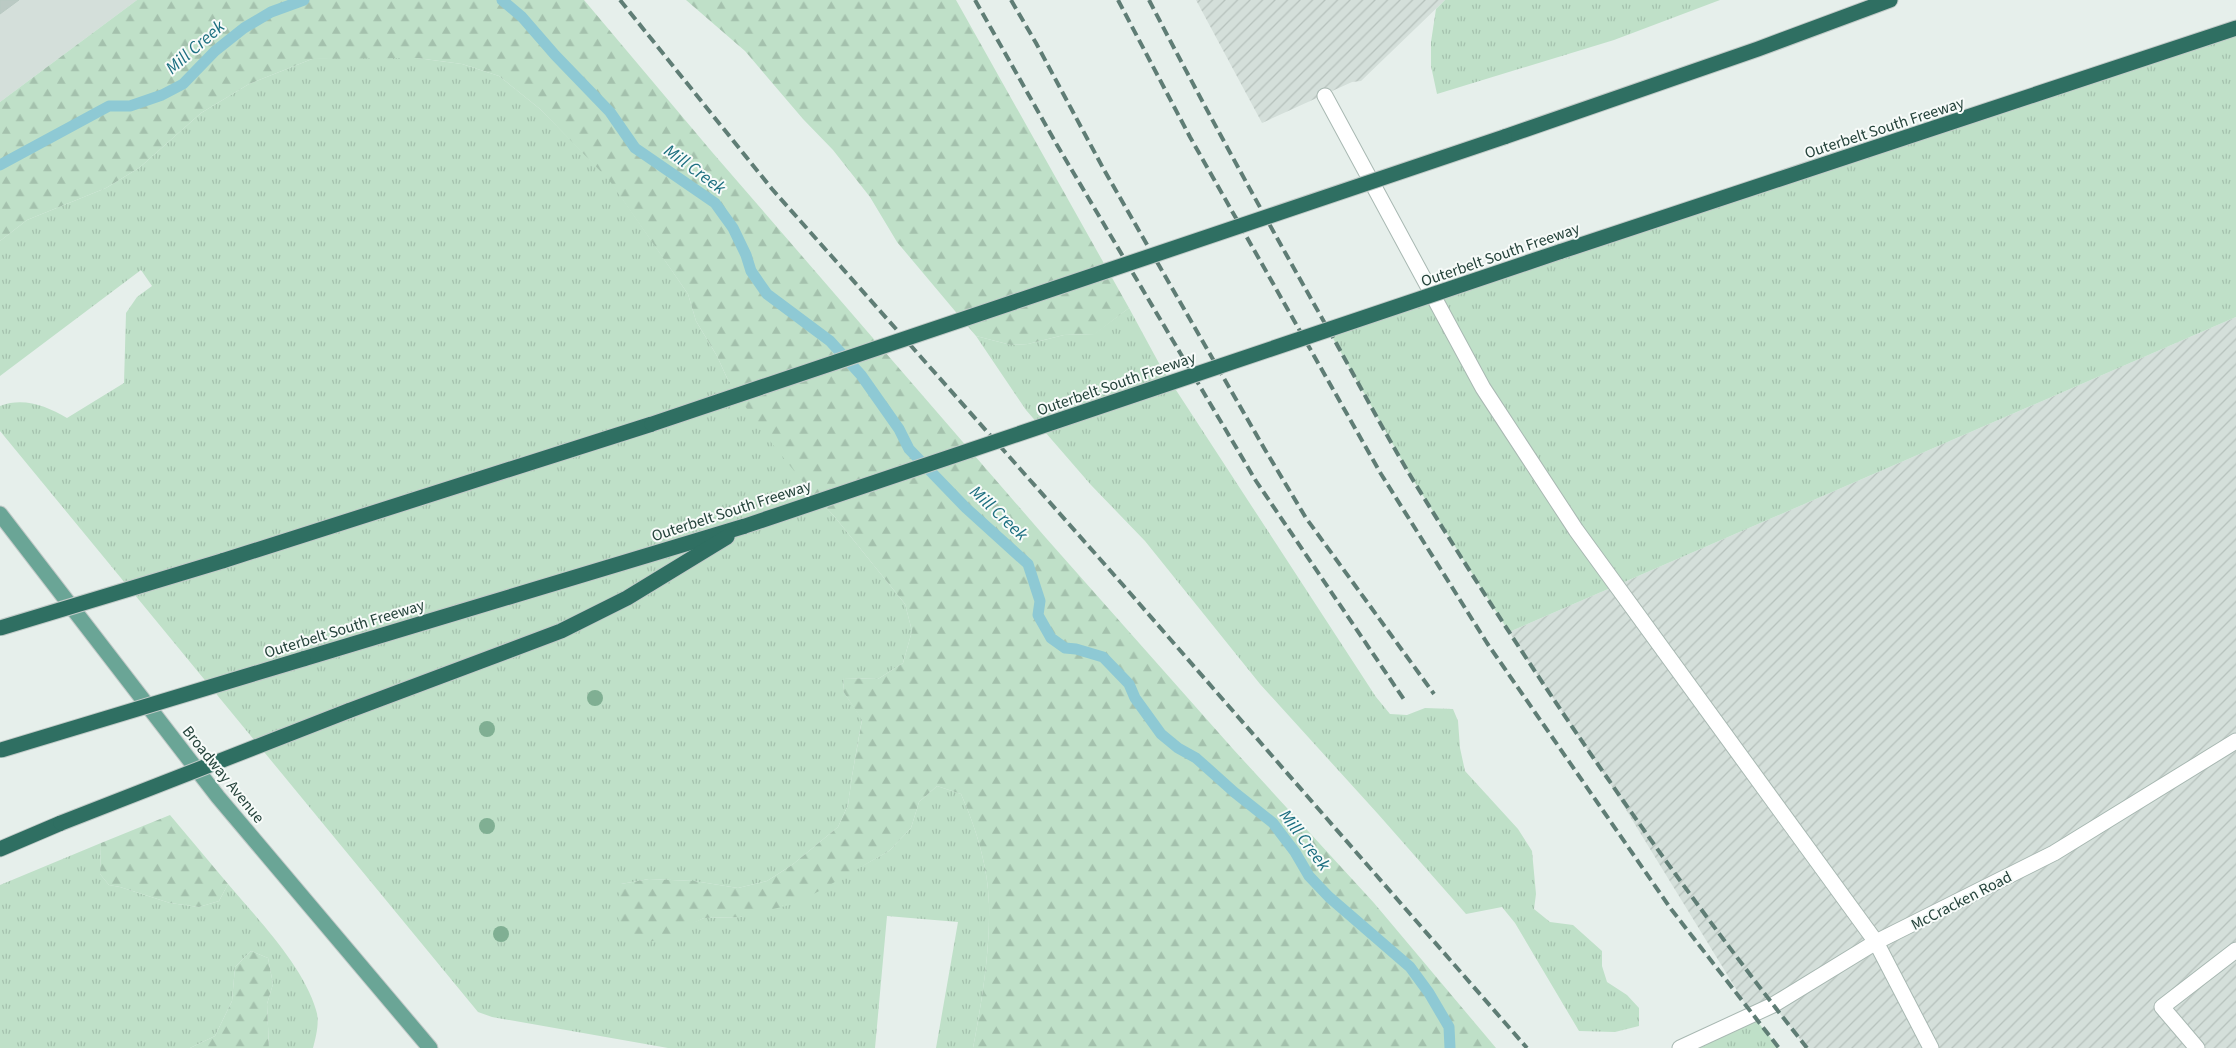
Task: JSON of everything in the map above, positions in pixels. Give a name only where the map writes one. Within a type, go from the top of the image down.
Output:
[{"type":"highway","points":[[0,628],[222,561],[652,424],[1504,137],[1758,49],[1890,0]]},
{"type":"highway","name":"Outerbelt South Freeway","points":[[0,751],[745,526],[1560,252],[2236,28]]},
{"type":"highway","points":[[0,849],[348,711],[561,631],[627,598],[745,526]]},
{"type":"main road","name":"Broadway Avenue","points":[[0,514],[218,797],[430,1048]]},
{"type":"street","points":[[1325,96],[1482,388],[1576,530],[1876,942],[1931,1048]]},
{"type":"street","name":"McCracken Road","points":[[1680,1048],[1773,1005],[1876,942],[2054,853],[2236,741]]},
{"type":"street","points":[[2197,1048],[2162,1007],[2236,950]]},
{"type":"shaded area","points":[[0,0],[137,0],[0,102]]},
{"type":"shaded area","points":[[1196,0],[1445,0],[1361,81],[1352,82],[1262,123]]},
{"type":"shaded area","points":[[2236,317],[2236,1048],[1807,1048],[1773,1005],[1752,1015],[1604,774],[1509,632]]},
{"type":"green space","points":[[137,0],[584,0],[712,152],[1046,538],[1233,749],[1374,903],[1496,1048],[973,1048],[987,958],[988,890],[984,861],[972,820],[961,794],[937,786],[919,802],[911,828],[889,851],[798,903],[740,917],[704,918],[658,940],[637,944],[623,936],[616,910],[621,884],[649,879],[694,881],[738,888],[767,881],[792,865],[838,827],[848,805],[862,720],[843,691],[844,678],[878,679],[903,663],[912,631],[905,604],[758,426],[727,378],[717,356],[696,321],[688,294],[609,180],[540,109],[499,76],[462,64],[417,58],[312,59],[249,84],[201,113],[139,168],[106,188],[27,220],[0,241],[0,102]]},
{"type":"green space","points":[[686,0],[956,0],[1129,308],[1095,334],[1064,335],[1028,344],[1011,345],[976,336],[897,242],[870,197],[833,150],[803,119],[745,51]]},
{"type":"green space","points":[[1445,0],[1720,0],[1614,40],[1437,94],[1431,66],[1431,42],[1436,9]]},
{"type":"green space","points":[[2236,28],[2236,317],[1509,632],[1412,478],[1326,326]]},
{"type":"green space","points":[[354,57],[417,58],[462,64],[499,76],[540,109],[609,179],[688,294],[696,321],[717,356],[727,378],[807,487],[834,516],[905,604],[912,631],[903,663],[878,679],[844,678],[843,691],[862,719],[848,805],[838,827],[792,865],[767,881],[738,888],[694,881],[649,879],[621,884],[687,925],[704,918],[740,917],[864,865],[889,851],[911,828],[919,802],[937,786],[961,794],[972,820],[984,861],[989,904],[985,976],[973,1048],[936,1048],[958,922],[887,916],[875,1048],[668,1048],[492,1017],[478,1012],[0,431],[0,406],[18,402],[35,404],[67,418],[124,383],[126,313],[137,297],[152,286],[141,270],[0,376],[0,241],[27,220],[106,188],[139,168],[201,113],[249,84],[312,59]]},
{"type":"green space","points":[[1129,308],[1161,367],[1376,697],[1390,714],[1407,715],[1425,708],[1453,709],[1458,721],[1460,748],[1465,771],[1518,829],[1532,851],[1536,894],[1534,909],[1550,922],[1573,925],[1602,951],[1602,966],[1607,982],[1627,995],[1639,1008],[1639,1026],[1615,1032],[1579,1031],[1515,923],[1502,907],[1466,914],[1260,684],[1145,541],[1091,485],[1026,410],[976,336],[1011,345],[1028,344],[1064,335],[1094,334]]},
{"type":"green space","points":[[170,815],[228,884],[219,901],[199,907],[170,903],[109,885],[100,874],[101,843]]},
{"type":"green space","points":[[101,843],[100,874],[109,885],[170,903],[199,907],[219,901],[228,884],[291,960],[310,994],[318,1019],[313,1048],[269,1048],[267,1004],[273,984],[268,958],[251,951],[235,967],[232,1001],[215,1036],[190,1048],[0,1048],[0,885]]},
{"type":"green space","points":[[251,951],[268,958],[273,984],[267,1004],[269,1048],[190,1048],[215,1036],[232,1001],[235,967]]},
{"type":"green space","points":[[1752,1015],[1779,1048],[1680,1048]]},
{"type":"building","points":[[0,0],[19,0],[0,14]]},
{"type":"waterway","name":"Mill Creek","points":[[0,165],[109,106],[130,106],[162,95],[183,84],[215,51],[244,28],[271,12],[304,0]]},
{"type":"waterway","name":"Mill Creek","points":[[502,0],[522,17],[555,55],[610,112],[635,148],[715,203],[733,228],[746,255],[751,271],[767,294],[830,341],[861,375],[899,429],[909,449],[966,508],[1028,564],[1040,601],[1038,615],[1051,638],[1065,648],[1076,649],[1103,657],[1129,684],[1135,698],[1161,734],[1178,748],[1196,758],[1273,823],[1295,852],[1309,876],[1329,897],[1410,967],[1429,993],[1449,1027],[1450,1048]]},
{"type":"railway","points":[[620,0],[772,189],[1123,585],[1527,1048]]},
{"type":"railway","points":[[975,0],[1057,145],[1256,481],[1405,701]]},
{"type":"railway","points":[[1011,0],[1103,168],[1306,518],[1434,694]]},
{"type":"railway","points":[[1118,0],[1190,137],[1381,474],[1487,643],[1671,909],[1779,1048]]},
{"type":"railway","points":[[1149,0],[1238,167],[1381,425],[1459,554],[1553,699],[1651,841],[1807,1048]]}]
